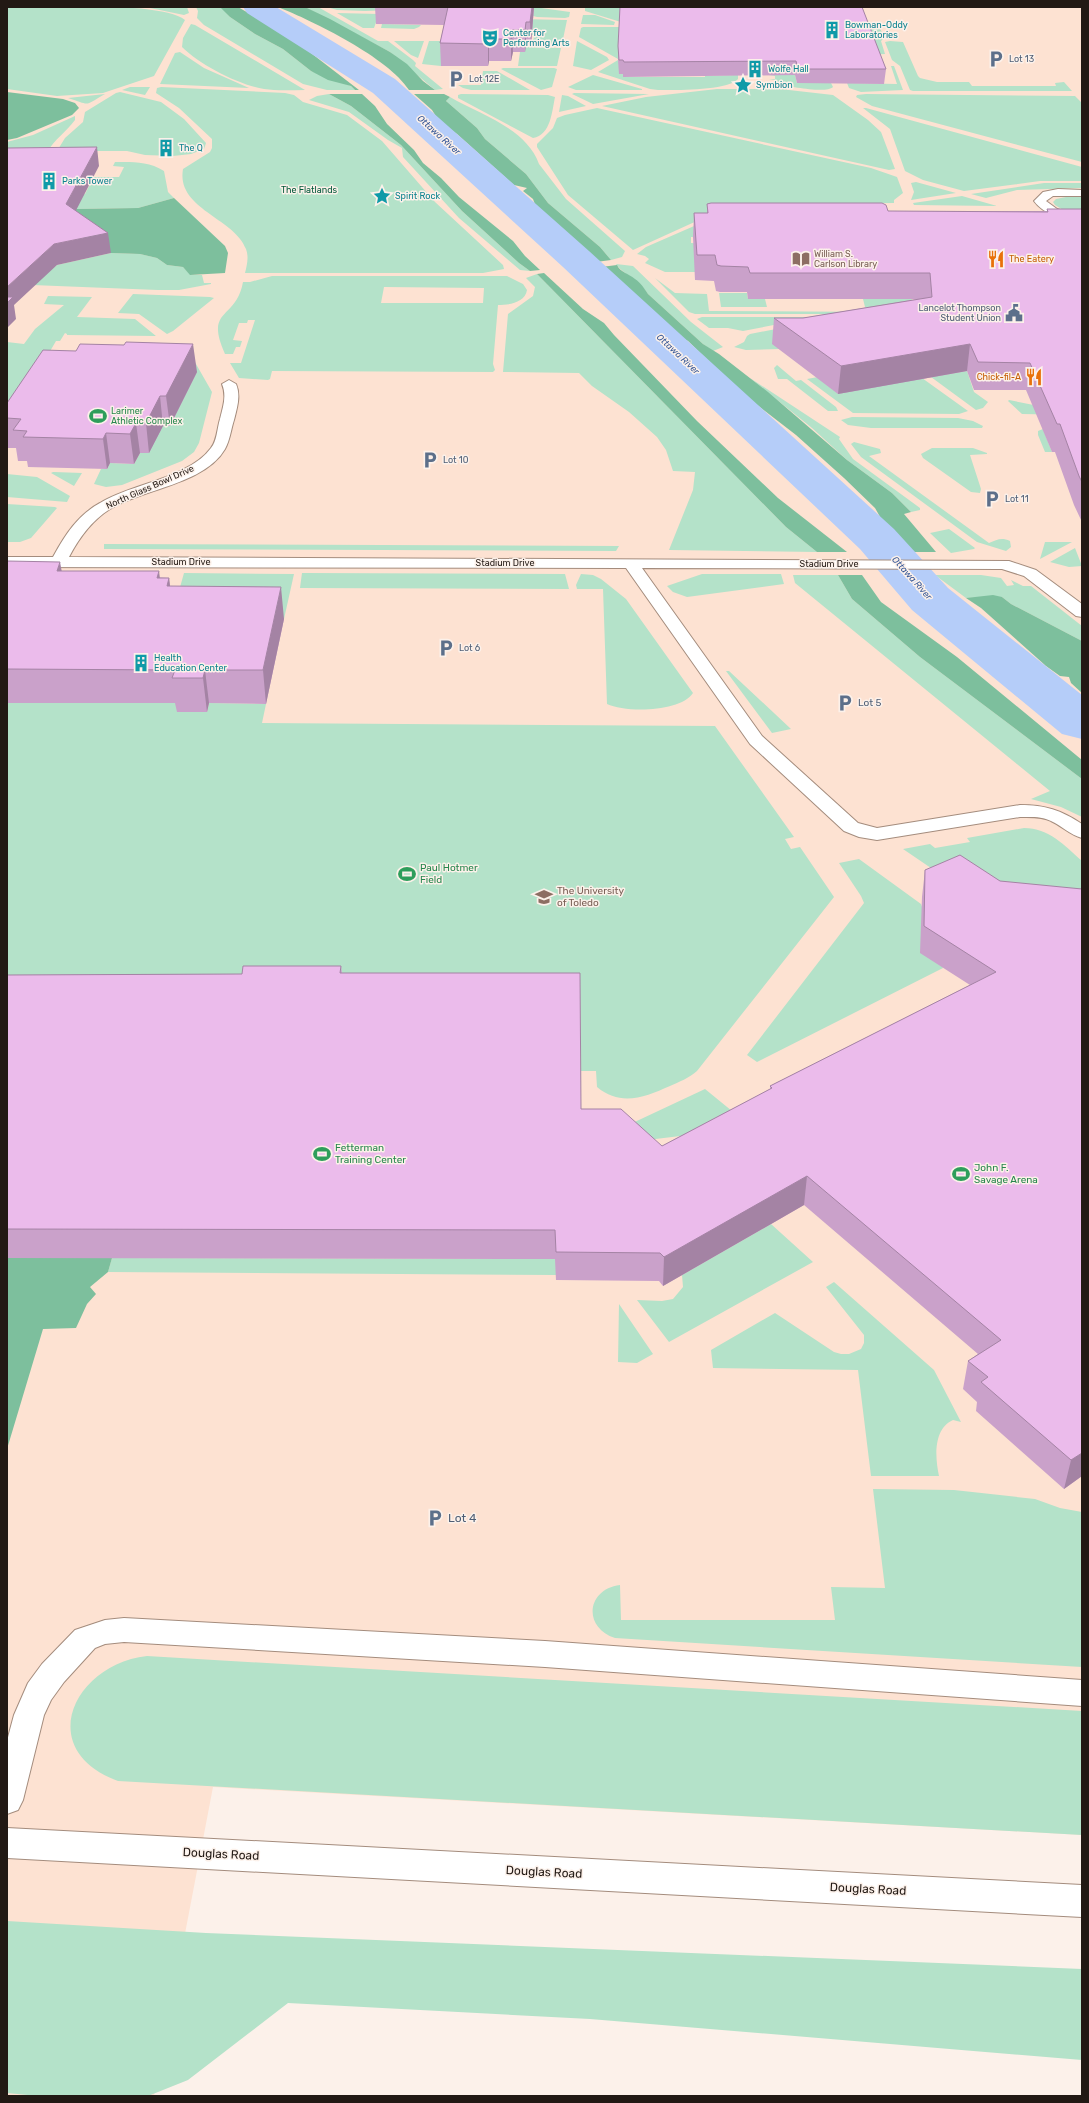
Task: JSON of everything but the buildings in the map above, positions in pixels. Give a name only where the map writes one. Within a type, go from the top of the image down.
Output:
[{"type":"street","points":[[1082,193],[1053,193],[1043,196],[1040,201],[1042,205],[1051,210],[1082,220]]},
{"type":"street","name":"North Glass Bowl Drive","points":[[59,562],[77,529],[99,510],[120,498],[191,469],[214,454],[222,437],[231,403],[232,391],[229,384]]},
{"type":"street","name":"Stadium Drive","points":[[7,562],[1014,563],[1040,580],[1082,612]]},
{"type":"street","points":[[630,563],[756,740],[851,827],[866,833],[877,834],[1011,812],[1036,811],[1057,816],[1082,832]]},
{"type":"street","points":[[7,1800],[29,1715],[39,1692],[58,1668],[85,1639],[105,1632],[132,1631],[545,1654],[1082,1693]]},
{"type":"street","name":"Douglas Road","points":[[7,1843],[1082,1901]]},
{"type":"shaded area","name":"The University of Toledo","points":[[7,7],[1082,7],[1082,1835],[213,1787],[154,2096],[7,2096]]},
{"type":"green space","points":[[100,6],[152,10],[172,14],[185,20],[154,76],[103,93],[57,96],[7,89],[7,7]]},
{"type":"green space","points":[[145,7],[187,7],[189,13],[184,15]]},
{"type":"green space","points":[[196,7],[222,8],[230,17],[255,34],[283,49],[311,71],[351,86],[355,90],[327,90],[303,84],[204,25],[197,18],[198,11]]},
{"type":"green space","points":[[220,7],[238,7],[294,40],[359,90],[355,90],[351,86],[328,80],[311,71],[283,49],[255,34],[230,17]]},
{"type":"green space","points":[[278,7],[305,7],[330,19],[390,52],[407,64],[423,81],[435,90],[409,90],[399,78],[368,53],[330,31]]},
{"type":"green space","points":[[305,7],[318,7],[378,41],[388,41],[413,60],[416,63],[415,66],[443,89],[435,90],[390,52]]},
{"type":"green space","points":[[327,7],[482,7],[365,11],[337,10]]},
{"type":"green space","points":[[534,7],[570,12],[569,17],[533,16]]},
{"type":"green space","points":[[585,7],[621,7],[624,23],[585,11]]},
{"type":"green space","points":[[337,13],[379,14],[374,28],[363,28]]},
{"type":"green space","points":[[583,15],[595,15],[615,22],[614,25],[581,24]]},
{"type":"green space","points":[[519,19],[567,20],[562,44],[533,44],[534,35],[527,35]]},
{"type":"green space","points":[[864,22],[878,23],[884,38],[881,41],[885,54],[866,55]]},
{"type":"green space","points":[[191,24],[305,90],[274,90],[254,87],[232,79],[209,67],[182,47],[183,38]]},
{"type":"green space","points":[[382,24],[421,25],[414,29],[381,28]]},
{"type":"green space","points":[[624,27],[618,59],[579,37],[581,28]]},
{"type":"green space","points":[[394,41],[424,41],[418,58],[411,55]]},
{"type":"green space","points":[[429,41],[446,41],[441,66],[422,64]]},
{"type":"green space","points":[[577,41],[607,57],[609,60],[591,70],[573,66]]},
{"type":"green space","points":[[885,42],[903,42],[920,78],[937,82],[969,82],[972,86],[1056,86],[1055,83],[1064,82],[1072,91],[913,91],[910,90],[900,66],[892,60]]},
{"type":"green space","points":[[525,47],[561,48],[557,66],[518,66],[520,52],[525,52]]},
{"type":"green space","points":[[180,52],[204,68],[249,88],[160,84],[175,53]]},
{"type":"green space","points":[[618,60],[624,77],[705,77],[738,75],[738,79],[724,86],[713,88],[676,90],[650,89],[598,72]]},
{"type":"green space","points":[[891,66],[894,66],[903,90],[861,92],[849,88],[847,83],[897,84]]},
{"type":"green space","points":[[501,69],[557,69],[552,87],[541,90]]},
{"type":"green space","points":[[483,71],[497,71],[530,90],[471,90],[458,85],[481,85]]},
{"type":"green space","points":[[593,75],[642,90],[576,90],[568,87]]},
{"type":"green space","points":[[769,75],[795,75],[797,83],[831,83],[833,87],[829,89],[816,90],[779,85],[776,80],[769,80],[775,79],[775,76]]},
{"type":"green space","points":[[130,87],[150,87],[145,95],[122,90]]},
{"type":"green space","name":"The Flatlands","points":[[157,88],[285,93],[294,95],[303,102],[347,115],[382,141],[435,202],[503,265],[504,269],[483,273],[245,273],[247,255],[246,249],[240,238],[231,229],[197,204],[188,194],[183,183],[183,169],[210,152],[212,148],[212,139],[179,108],[156,93]]},
{"type":"green space","points":[[717,89],[780,89],[833,95],[868,120],[881,132],[895,169],[889,170],[602,106],[646,97]]},
{"type":"green space","points":[[7,92],[63,99],[75,103],[79,108],[72,115],[17,138],[7,140]]},
{"type":"green space","points":[[120,92],[161,102],[184,119],[206,143],[204,149],[191,154],[173,156],[145,155],[127,151],[57,151],[65,138],[83,122],[85,112]]},
{"type":"green space","points":[[105,94],[87,104],[68,98]]},
{"type":"green space","points":[[329,94],[351,106],[401,145],[462,211],[519,263],[530,271],[520,270],[459,218],[403,157],[402,148],[388,140],[349,112],[309,100],[317,96]]},
{"type":"green space","points":[[329,94],[362,94],[375,106],[387,124],[414,150],[423,163],[441,178],[459,197],[513,241],[525,256],[540,270],[530,271],[519,263],[462,211],[401,145],[351,106]]},
{"type":"green space","points":[[414,94],[444,94],[450,97],[446,101],[477,128],[485,139],[526,174],[548,203],[600,247],[611,260],[596,262],[588,253],[566,242],[556,233],[560,230],[536,207],[533,199],[523,191],[527,188],[514,185],[457,134],[439,121],[432,110]]},
{"type":"green space","points":[[572,94],[649,94],[593,104]]},
{"type":"green space","points":[[458,95],[548,95],[555,97],[550,122],[544,132],[533,138],[458,98]]},
{"type":"green space","points":[[562,95],[568,96],[586,106],[559,112]]},
{"type":"green space","points":[[857,95],[1075,96],[1082,103],[1082,162],[872,106],[856,97]]},
{"type":"green space","points":[[450,97],[501,124],[524,141],[533,152],[539,164],[566,199],[625,251],[622,257],[611,260],[600,247],[548,203],[526,174],[485,139],[477,128],[446,101]]},
{"type":"green space","points":[[597,108],[871,168],[897,177],[903,193],[894,200],[894,203],[787,204],[699,220],[633,250],[568,195],[537,147],[537,144],[553,128],[557,118]]},
{"type":"green space","points":[[863,108],[1082,167],[1082,181],[1040,181],[964,191],[923,180],[905,171],[890,129]]},
{"type":"green space","points":[[75,116],[75,120],[53,143],[47,152],[7,151],[7,142],[33,135]]},
{"type":"green space","points":[[115,162],[134,162],[152,165],[164,171],[168,192],[174,198],[138,208],[77,209],[7,215],[85,194],[91,182],[110,182],[112,179],[93,179],[94,177],[119,177],[124,167],[113,166]]},
{"type":"green space","points":[[916,182],[956,193],[911,200],[914,192],[911,183]]},
{"type":"green space","points":[[1044,183],[1082,183],[1082,188],[1017,190],[986,198],[971,194]]},
{"type":"green space","points":[[962,196],[997,206],[914,205],[913,203]]},
{"type":"green space","points":[[1071,196],[1082,196],[1082,215],[1063,210],[1053,202],[1056,199]]},
{"type":"green space","points":[[174,198],[225,246],[228,253],[225,273],[190,275],[183,267],[167,265],[157,258],[140,254],[111,253],[95,242],[7,215],[77,209],[138,208]]},
{"type":"green space","points":[[701,223],[710,238],[691,237],[691,243],[712,244],[712,272],[665,272],[645,263],[649,259],[645,256],[637,254],[646,247]]},
{"type":"green space","points":[[111,253],[140,254],[157,258],[167,265],[183,267],[191,275],[202,275],[204,283],[211,284],[179,290],[32,285],[57,265]]},
{"type":"green space","points":[[616,264],[633,266],[691,322],[723,347],[713,351],[703,344]]},
{"type":"green space","points":[[617,265],[639,282],[648,294],[703,344],[719,354],[768,392],[847,460],[892,493],[911,512],[904,514],[936,552],[912,552],[883,522],[875,508],[844,478],[796,435],[743,394],[688,341],[675,334],[649,311],[631,293],[629,289],[601,267]]},
{"type":"green space","points":[[544,273],[583,309],[604,323],[697,421],[778,498],[847,552],[817,552],[786,527],[537,274]]},
{"type":"green space","points":[[537,274],[786,527],[817,552],[669,550],[693,490],[695,472],[673,471],[666,450],[657,437],[629,412],[592,386],[579,373],[503,372],[508,314],[533,296],[535,287],[526,278]]},
{"type":"green space","points":[[272,276],[507,276],[523,284],[527,290],[526,294],[520,300],[511,304],[498,305],[493,364],[495,370],[493,372],[272,371],[270,379],[268,380],[239,378],[230,363],[241,363],[255,320],[248,320],[247,323],[239,323],[233,340],[242,341],[240,347],[236,347],[233,354],[225,354],[219,339],[218,328],[220,321],[234,303],[243,282],[250,282]],"holes":[[[384,287],[484,288],[483,303],[381,303]]]},
{"type":"green space","points":[[655,278],[675,293],[707,294],[709,311],[891,312],[891,314],[695,314],[689,312]]},
{"type":"green space","points":[[719,293],[747,293],[748,299],[765,299],[767,307],[721,307]]},
{"type":"green space","points":[[133,294],[214,298],[173,331],[167,334],[139,314],[118,313]]},
{"type":"green space","points":[[48,296],[92,297],[77,317],[135,319],[156,336],[67,335],[65,333],[60,341],[56,341],[7,425],[7,342],[24,344],[35,329],[64,305],[44,304]]},
{"type":"green space","points":[[911,297],[914,307],[865,307],[863,299]]},
{"type":"green space","points":[[702,317],[810,318],[743,331],[728,328],[709,328],[697,319]]},
{"type":"green space","points":[[822,320],[779,349],[746,350],[734,347],[744,342],[750,334]]},
{"type":"green space","points":[[192,357],[212,392],[199,443],[194,452],[182,461],[122,485],[106,487],[94,484],[101,469],[107,469],[110,463],[134,464],[140,453],[163,426],[170,426]]},
{"type":"green space","points":[[777,365],[796,381],[801,380],[836,407],[838,411],[828,411],[787,379],[778,379],[774,368]]},
{"type":"green space","points":[[967,371],[974,392],[988,402],[983,408],[976,410],[931,377]]},
{"type":"green space","points":[[818,377],[922,378],[968,411],[959,414],[853,413],[807,379]]},
{"type":"green space","points":[[750,378],[840,437],[839,439],[853,459],[920,508],[920,510],[911,512],[892,493],[847,460],[812,428]]},
{"type":"green space","points":[[1008,401],[1074,413],[1076,415],[1022,414]]},
{"type":"green space","points":[[852,417],[958,418],[973,421],[983,426],[982,428],[871,428],[848,425],[841,420]]},
{"type":"green space","points":[[1043,429],[1052,452],[1045,452],[1038,435],[1038,431]]},
{"type":"green space","points":[[854,442],[880,449],[881,453],[869,456],[989,543],[999,539],[1004,539],[1010,541],[1011,547],[1006,551],[977,542],[861,457],[851,444]]},
{"type":"green space","points":[[932,448],[973,448],[987,453],[970,455],[981,489],[980,493],[971,492],[923,458],[921,454]]},
{"type":"green space","points":[[51,473],[82,473],[74,486]]},
{"type":"green space","points":[[7,474],[37,477],[70,496],[67,502],[7,497]]},
{"type":"green space","points":[[7,504],[57,508],[31,538],[20,542],[7,542]]},
{"type":"green space","points":[[949,529],[975,548],[951,553],[930,533]]},
{"type":"green space","points":[[1045,542],[1072,542],[1040,559]]},
{"type":"green space","points":[[104,544],[619,546],[616,551],[104,549]]},
{"type":"green space","points":[[1075,548],[1082,566],[1069,567],[1050,562]]},
{"type":"green space","points":[[184,573],[294,574],[284,619],[230,619],[170,623]]},
{"type":"green space","points":[[302,573],[565,574],[569,589],[300,588]]},
{"type":"green space","points":[[581,574],[593,575],[601,579],[626,599],[693,693],[687,699],[677,704],[653,709],[627,709],[607,704],[603,589],[577,589],[576,585]]},
{"type":"green space","points":[[702,574],[781,574],[784,584],[687,597],[673,592],[667,586]]},
{"type":"green space","points":[[793,575],[838,575],[852,599],[920,657],[1082,779],[1082,817],[1061,807],[1031,799],[1050,791],[795,583]]},
{"type":"green space","points":[[838,575],[862,575],[881,602],[957,657],[1082,760],[1082,779],[920,657],[852,599]]},
{"type":"green space","points":[[935,575],[981,575],[1001,578],[1007,586],[1014,585],[1011,580],[1023,586],[1031,586],[1082,626],[1082,641],[1011,604],[1002,597],[966,598]]},
{"type":"green space","points":[[993,595],[1002,597],[1011,604],[1082,641],[1082,693],[1071,683],[1069,677],[1060,676],[1046,666],[981,608],[966,598]]},
{"type":"green space","points":[[726,671],[729,671],[791,729],[772,733]]},
{"type":"green space","name":"Paul Hotmer Field","points":[[7,703],[179,703],[207,712],[209,703],[266,704],[262,723],[715,726],[794,837],[785,839],[791,849],[800,847],[834,897],[697,1071],[684,1080],[661,1090],[633,1098],[615,1097],[606,1093],[597,1087],[596,1071],[581,1071],[580,1001],[7,1002]]},
{"type":"green space","points":[[1024,828],[1049,834],[1056,838],[1082,861],[1082,917],[953,883],[903,849],[930,844],[935,848],[970,842],[967,838]]},
{"type":"green space","points":[[859,859],[921,904],[943,968],[757,1062],[747,1055],[864,903],[839,863]]},
{"type":"green space","points":[[705,1089],[743,1120],[730,1130],[639,1141],[624,1127]]},
{"type":"green space","points":[[771,1224],[813,1262],[669,1342],[637,1300],[662,1301],[673,1299],[683,1287],[682,1275]]},
{"type":"green space","points":[[7,1258],[112,1258],[108,1272],[90,1287],[96,1294],[87,1304],[76,1328],[43,1329],[7,1449]]},
{"type":"green space","points":[[112,1258],[556,1259],[556,1275],[108,1272]]},
{"type":"green space","points":[[834,1282],[934,1370],[961,1422],[953,1420],[946,1424],[939,1437],[936,1453],[939,1476],[871,1476],[858,1370],[713,1368],[711,1350],[775,1313],[834,1352],[849,1354],[861,1349],[864,1343],[864,1335],[826,1287]]},
{"type":"green space","points":[[619,1304],[653,1354],[637,1363],[618,1362]]},
{"type":"green space","points":[[873,1489],[954,1490],[1035,1499],[1060,1508],[1082,1512],[1082,1667],[615,1638],[604,1633],[597,1626],[593,1617],[595,1601],[601,1593],[609,1588],[620,1585],[621,1620],[835,1620],[831,1587],[885,1588]]},
{"type":"green space","points":[[147,1656],[1082,1711],[1082,1835],[118,1781],[92,1767],[76,1750],[71,1730],[73,1710],[83,1691],[100,1675],[121,1662]]},
{"type":"green space","points":[[7,1921],[206,1933],[1082,1969],[1082,2060],[590,2019],[288,2003],[188,2080],[148,2096],[38,2096],[7,2093]]},
{"type":"waterway","name":"Ottawa River","points":[[257,7],[384,86],[576,259],[877,539],[930,599],[1082,722]]},
{"type":"place","name":"Bowman-Oddy Laboratories","points":[[832,30]]},
{"type":"place","name":"Center for Performing Arts","points":[[490,38]]},
{"type":"place","name":"Lot 13","points":[[996,59]]},
{"type":"place","name":"Wolfe Hall","points":[[755,69]]},
{"type":"place","name":"Lot 12E","points":[[456,79]]},
{"type":"place","name":"Symbion","points":[[743,85]]},
{"type":"place","name":"The Q","points":[[166,148]]},
{"type":"place","name":"Parks Tower","points":[[49,181]]},
{"type":"place","name":"Spirit Rock","points":[[382,196]]},
{"type":"place","name":"William S. Carlson Library","points":[[801,259]]},
{"type":"place","name":"The Eatery","points":[[996,259]]},
{"type":"place","name":"Lancelot Thompson Student Union","points":[[1014,313]]},
{"type":"place","name":"Chick-fil-A","points":[[1034,377]]},
{"type":"place","name":"Larimer Athletic Complex","points":[[98,416]]},
{"type":"place","name":"Lot 10","points":[[430,460]]},
{"type":"place","name":"Lot 11","points":[[992,499]]},
{"type":"place","name":"Lot 6","points":[[446,648]]},
{"type":"place","name":"Health Education Center","points":[[141,663]]},
{"type":"place","name":"Lot 5","points":[[845,703]]},
{"type":"place","name":"Paul Hotmer Field","points":[[407,874]]},
{"type":"place","name":"The University of Toledo","points":[[544,897]]},
{"type":"place","name":"Fetterman Training Center","points":[[322,1154]]},
{"type":"place","name":"John F. Savage Arena","points":[[961,1174]]},
{"type":"place","name":"Lot 4","points":[[435,1518]]}]
